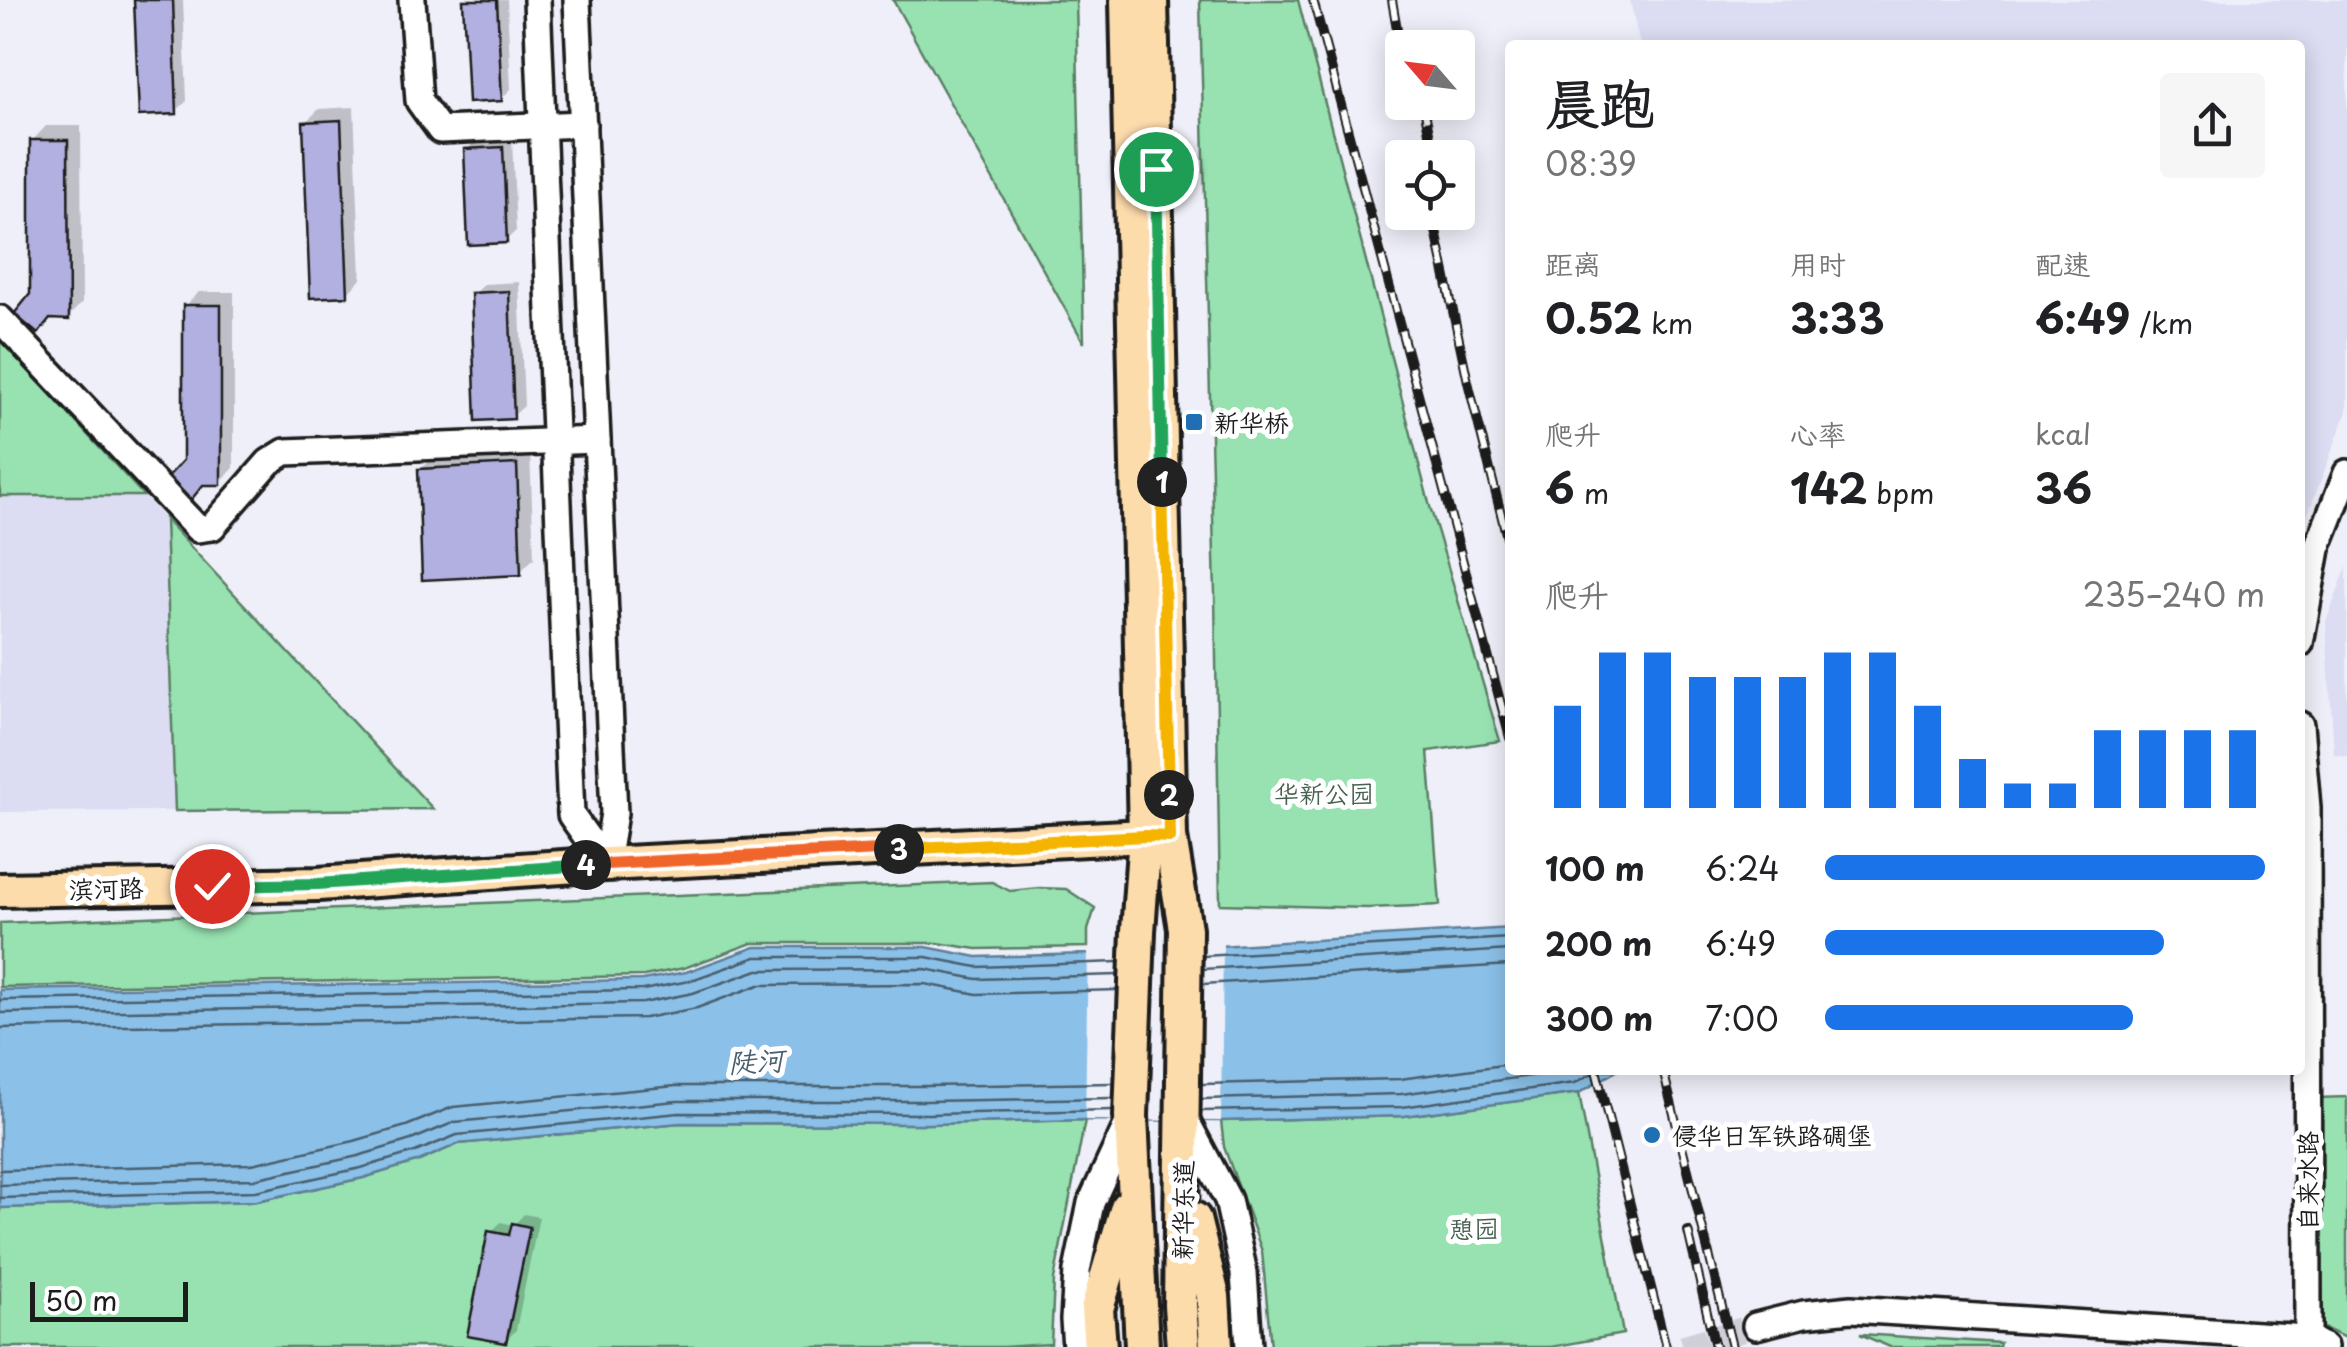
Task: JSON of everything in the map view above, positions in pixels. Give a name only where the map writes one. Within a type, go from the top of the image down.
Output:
[{"type":"main road","points":[[1128,0],[1158,836],[1185,929],[1183,1114]]},
{"type":"main road","points":[[1132,1116],[1138,930],[1158,836],[1151,0]]},
{"type":"main road","name":"滨河路","points":[[0,890],[318,884],[606,864],[1158,836]]},
{"type":"main road","name":"新华东道","points":[[1182,1347],[1183,1114]]},
{"type":"main road","name":"新华东道","points":[[1132,1116],[1142,1347]]},
{"type":"main road","points":[[1183,1176],[1213,1296],[1216,1347]]},
{"type":"main road","points":[[1100,1347],[1097,1309],[1134,1183]]},
{"type":"street","points":[[412,0],[418,101],[440,130],[583,124]]},
{"type":"street","points":[[537,0],[572,815],[606,864]]},
{"type":"street","points":[[577,0],[614,813],[606,864]]},
{"type":"street","points":[[0,319],[198,528],[212,526],[269,462],[285,452],[597,440]]},
{"type":"street","points":[[2305,615],[2317,549],[2347,473]]},
{"type":"street","name":"自来水路","points":[[2305,794],[2312,1344]]},
{"type":"street","points":[[1183,1114],[1228,1200],[1244,1273],[1249,1347]]},
{"type":"street","points":[[1076,1347],[1077,1270],[1092,1202],[1132,1116]]},
{"type":"street","points":[[1756,1326],[1804,1314],[1851,1309],[2312,1344]]},
{"type":"shaded area","points":[[1630,0],[2347,0],[2347,411],[2305,522],[2305,40],[1639,40]]},
{"type":"shaded area","points":[[0,496],[144,496],[165,519],[175,811],[0,812]]},
{"type":"shaded area","points":[[2347,566],[2347,756],[2334,754],[2326,622]]},
{"type":"green space","points":[[893,0],[1076,0],[1084,343]]},
{"type":"green space","name":"华新公园","points":[[1200,0],[1298,0],[1429,503],[1500,741],[1428,751],[1440,905],[1368,908],[1220,904]]},
{"type":"green space","points":[[0,340],[144,496],[0,496]]},
{"type":"green space","points":[[165,519],[433,809],[175,811]]},
{"type":"green space","points":[[992,882],[1010,891],[1066,889],[1095,908],[1088,930],[1088,947],[977,949],[938,943],[752,943],[684,968],[644,976],[0,987],[0,923]]},
{"type":"green space","name":"憩园","points":[[1579,1093],[1623,1334],[1551,1347],[1271,1347],[1262,1251],[1224,1147],[1221,1121],[1404,1116]]},
{"type":"green space","points":[[2347,1097],[2347,1339],[2320,1326],[2317,1098]]},
{"type":"green space","points":[[1085,1120],[1054,1280],[1051,1344],[0,1347],[0,1208],[257,1201],[363,1178],[458,1144],[680,1123]]},
{"type":"green space","points":[[1860,1334],[2000,1343],[1999,1347],[1890,1347]]},
{"type":"water","name":"陡河","points":[[1505,928],[1505,1075],[1610,1075],[1579,1093],[1404,1116],[928,1124],[680,1123],[458,1144],[363,1178],[257,1201],[0,1208],[0,990],[642,980],[686,972],[755,947],[926,947],[977,957],[1088,954]]},
{"type":"pier","points":[[2305,828],[2347,832],[2347,1005],[2305,1001]]},
{"type":"pier","points":[[1223,940],[1221,1121],[1085,1120],[1088,949]]},
{"type":"building","points":[[134,0],[173,0],[177,114],[139,116]]},
{"type":"building","points":[[463,0],[497,0],[502,101],[468,103]]},
{"type":"building","points":[[341,120],[348,296],[310,298],[303,122]]},
{"type":"building","points":[[30,140],[68,140],[69,320],[50,319],[38,334],[14,314],[30,294]]},
{"type":"building","points":[[503,147],[507,243],[468,245],[464,149]]},
{"type":"building","points":[[509,291],[514,419],[476,421],[471,293]]},
{"type":"building","points":[[183,305],[221,305],[221,485],[203,485],[191,500],[166,479],[183,460]]},
{"type":"building","points":[[517,464],[521,575],[422,580],[418,469]]},
{"type":"building","points":[[512,1223],[530,1227],[506,1343],[467,1336],[488,1231],[509,1235]]},
{"type":"tunnel","points":[[1683,1347],[1756,1326]]},
{"type":"railway","points":[[1313,0],[1505,719]]},
{"type":"railway","points":[[1392,0],[1397,30]]},
{"type":"railway","points":[[1427,120],[1430,140]]},
{"type":"railway","points":[[1436,230],[1505,530]]},
{"type":"railway","points":[[1597,1075],[1666,1347]]},
{"type":"railway","points":[[1664,1075],[1732,1347]]},
{"type":"railway","points":[[1688,1231],[1715,1347]]},
{"type":"place","name":"新华桥","points":[[1194,422]]},
{"type":"place","name":"侵华日军铁路碉堡","points":[[1652,1135]]},
{"type":"route","points":[[212,886],[318,884],[606,864],[1170,837],[1156,169]]}]
